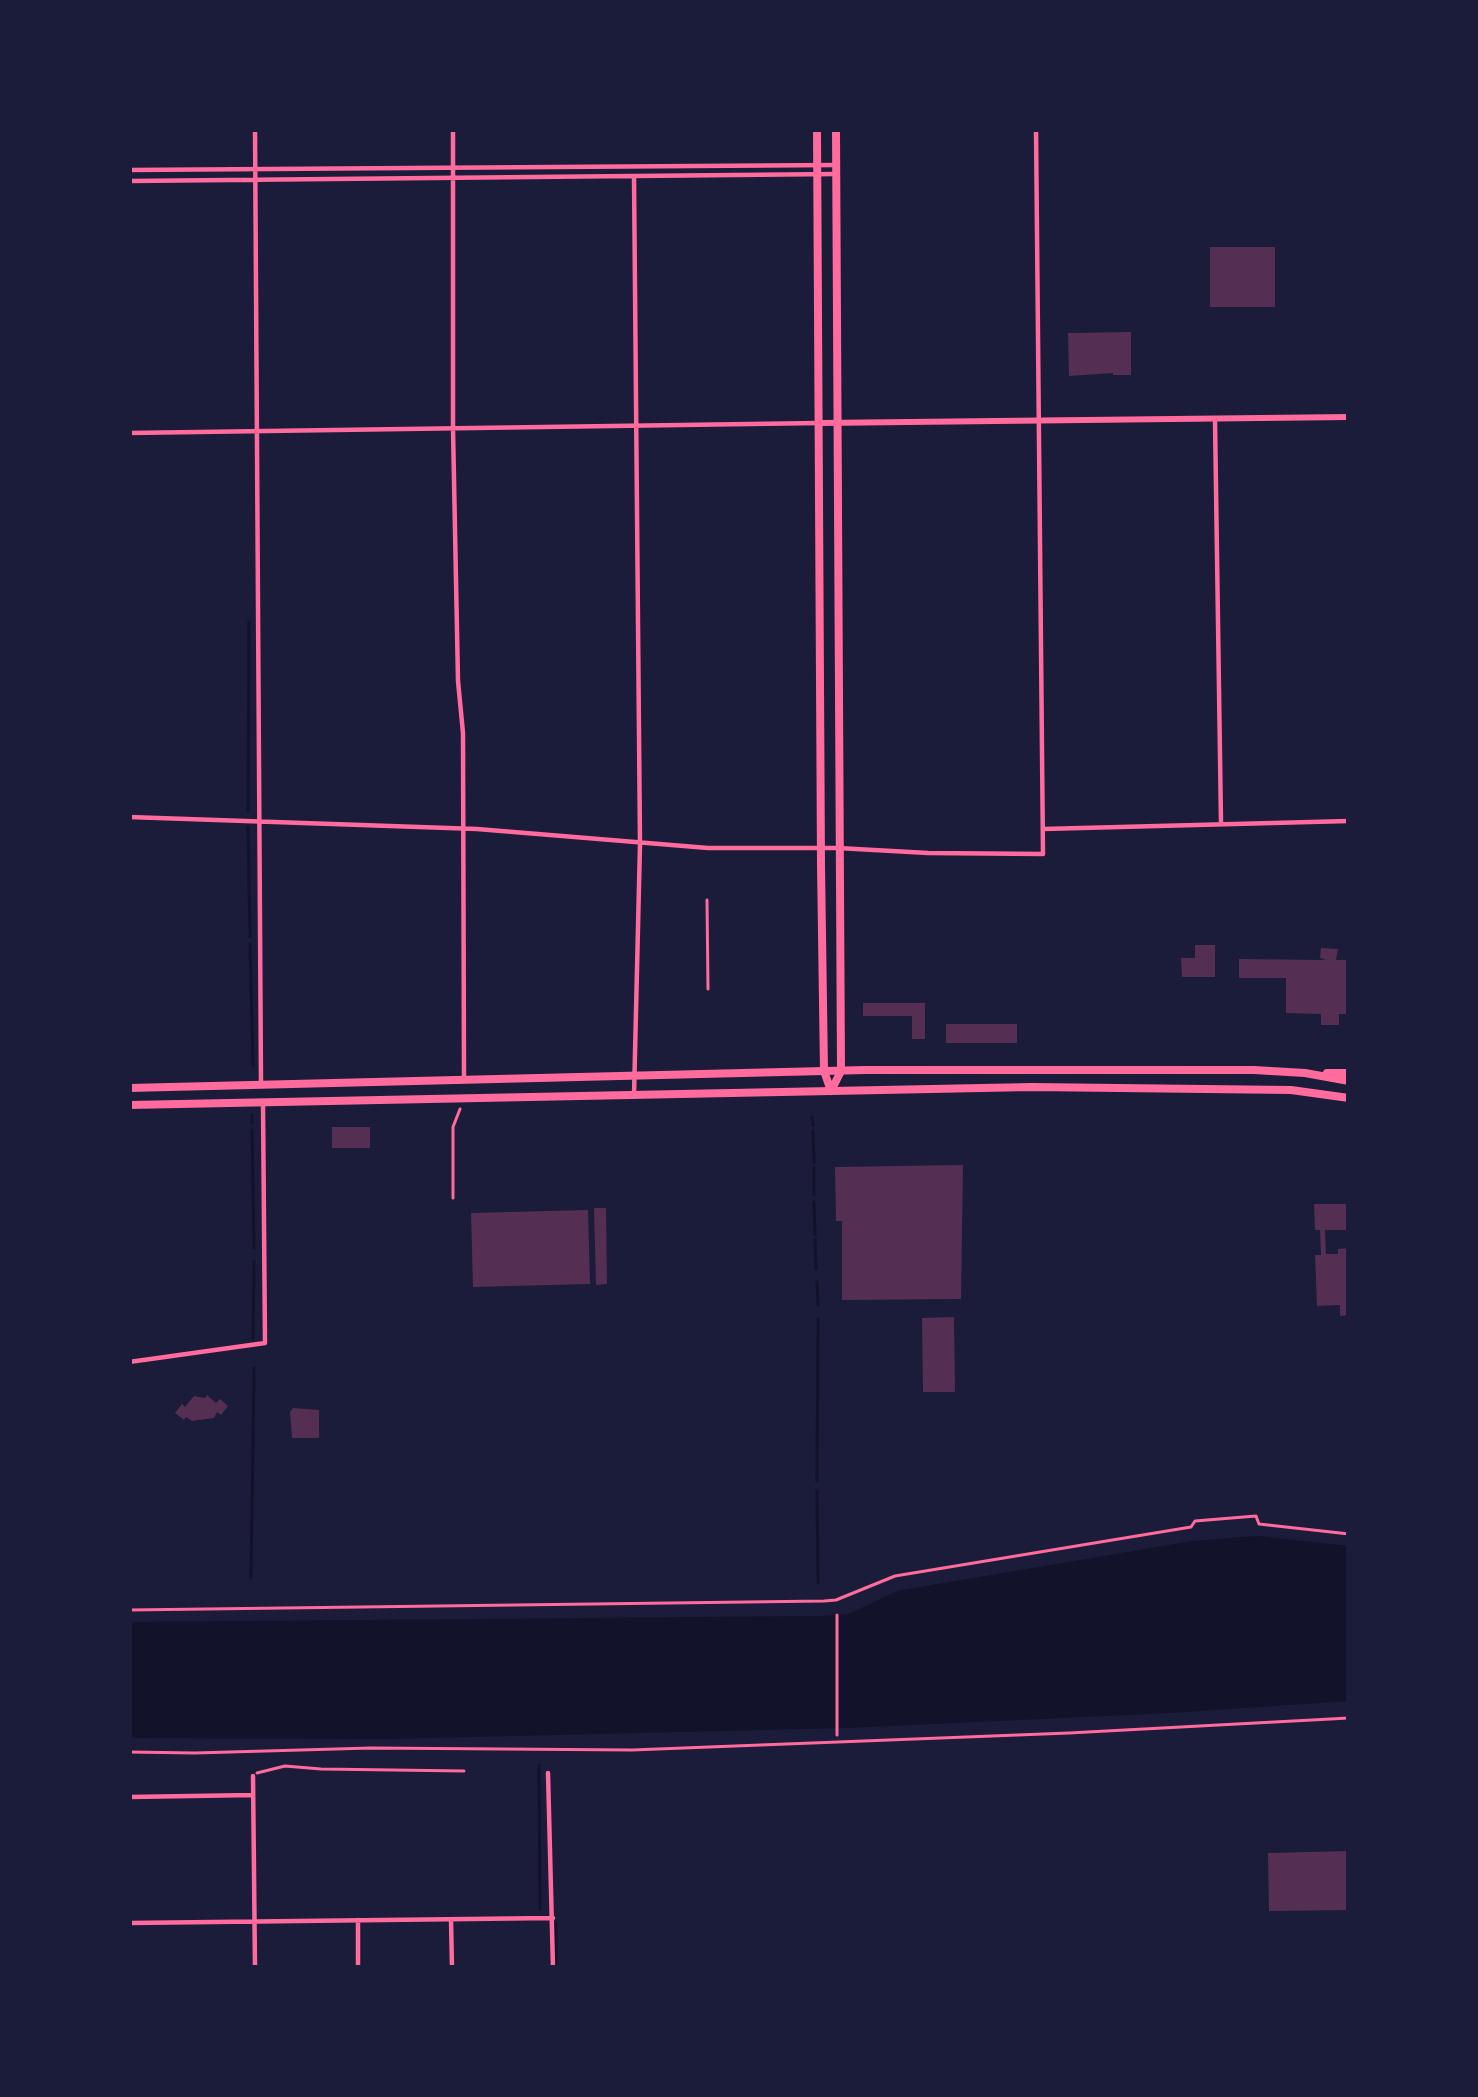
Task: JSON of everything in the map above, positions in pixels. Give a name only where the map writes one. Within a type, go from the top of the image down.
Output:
[{"type":"main road","points":[[817,129],[824,1071],[831,1091]]},
{"type":"main road","points":[[831,1091],[841,1071],[836,129]]},
{"type":"main road","points":[[824,1048],[832,1052],[841,1045]]},
{"type":"main road","points":[[1132,1070],[1132,1087]]},
{"type":"main road","points":[[129,1088],[824,1071],[1254,1070],[1349,1077]]},
{"type":"main road","points":[[129,1106],[923,1088],[1291,1090],[1349,1098]]},
{"type":"street","points":[[255,129],[261,1086]]},
{"type":"street","points":[[453,129],[464,1082]]},
{"type":"street","points":[[129,817],[462,829],[726,849],[1043,854],[1036,129]]},
{"type":"street","points":[[129,170],[836,170]]},
{"type":"street","points":[[129,181],[634,177],[817,170]]},
{"type":"street","points":[[634,177],[640,844],[634,1095]]},
{"type":"street","points":[[1215,416],[1222,824]]},
{"type":"street","points":[[129,433],[1349,416]]},
{"type":"street","points":[[1043,829],[1349,821]]},
{"type":"street","points":[[707,900],[708,989]]},
{"type":"street","points":[[129,1362],[265,1343],[263,1103]]},
{"type":"street","points":[[453,1198],[453,1127],[460,1108]]},
{"type":"street","points":[[129,1610],[836,1600],[895,1576],[1191,1527],[1195,1521],[1256,1516],[1259,1524],[1349,1534]]},
{"type":"street","points":[[837,1615],[837,1735]]},
{"type":"street","points":[[129,1752],[632,1750],[1349,1718]]},
{"type":"street","points":[[548,1772],[553,1968]]},
{"type":"street","points":[[253,1776],[255,1968]]},
{"type":"street","points":[[129,1797],[253,1795]]},
{"type":"street","points":[[452,1918],[452,1968]]},
{"type":"street","points":[[129,1923],[553,1918]]},
{"type":"street","points":[[358,1920],[358,1968]]},
{"type":"path","points":[[253,1776],[285,1766],[464,1771]]},
{"type":"shaded area","points":[[1258,1536],[1349,1546],[1349,1701],[846,1728],[388,1739],[129,1738],[129,1622],[849,1614],[897,1591],[1192,1541]]},
{"type":"building","points":[[1210,247],[1275,247],[1275,307],[1210,307]]},
{"type":"building","points":[[1131,332],[1131,375],[1069,376],[1068,333]]},
{"type":"building","points":[[1195,945],[1215,945],[1215,977],[1182,977],[1181,958],[1195,958]]},
{"type":"building","points":[[1321,948],[1338,949],[1336,960],[1349,960],[1349,1014],[1339,1014],[1339,1025],[1321,1025],[1321,1014],[1286,1013],[1286,978],[1239,978],[1239,959],[1326,960],[1320,958]]},
{"type":"building","points":[[863,1003],[925,1003],[925,1039],[912,1039],[912,1016],[863,1016]]},
{"type":"building","points":[[946,1024],[1017,1024],[1017,1043],[946,1043]]},
{"type":"building","points":[[332,1127],[370,1127],[370,1148],[332,1148]]},
{"type":"building","points":[[963,1165],[961,1299],[842,1300],[842,1221],[836,1221],[835,1167]]},
{"type":"building","points":[[1314,1204],[1349,1204],[1349,1230],[1325,1230],[1326,1254],[1349,1248],[1349,1315],[1340,1316],[1340,1305],[1317,1306],[1315,1255],[1321,1255]]},
{"type":"building","points":[[594,1208],[606,1208],[607,1284],[596,1285]]},
{"type":"building","points":[[588,1210],[590,1284],[473,1287],[471,1213]]},
{"type":"building","points":[[954,1317],[955,1392],[923,1392],[922,1318]]},
{"type":"building","points":[[207,1395],[228,1406],[221,1415],[217,1412],[214,1418],[192,1421],[175,1413],[194,1396]]},
{"type":"building","points":[[293,1408],[319,1410],[319,1438],[292,1438]]},
{"type":"building","points":[[1349,1851],[1349,1910],[1269,1911],[1268,1853]]},
{"type":"waterway","points":[[248,811],[249,622]]},
{"type":"waterway","points":[[248,827],[250,937]]},
{"type":"waterway","points":[[250,944],[253,1066]]},
{"type":"waterway","points":[[252,1115],[252,1123]]},
{"type":"waterway","points":[[812,1117],[813,1125]]},
{"type":"waterway","points":[[252,1130],[254,1248]]},
{"type":"waterway","points":[[813,1131],[814,1163]]},
{"type":"waterway","points":[[814,1168],[814,1195]]},
{"type":"waterway","points":[[814,1202],[815,1235]]},
{"type":"waterway","points":[[815,1240],[816,1269]]},
{"type":"waterway","points":[[253,1338],[254,1261]]},
{"type":"waterway","points":[[817,1282],[818,1305]]},
{"type":"waterway","points":[[817,1481],[818,1319]]},
{"type":"waterway","points":[[251,1578],[254,1368]]},
{"type":"waterway","points":[[817,1491],[818,1583]]},
{"type":"waterway","points":[[539,1765],[540,1909]]},
{"type":"waterway","points":[[556,1923],[556,1968]]}]
